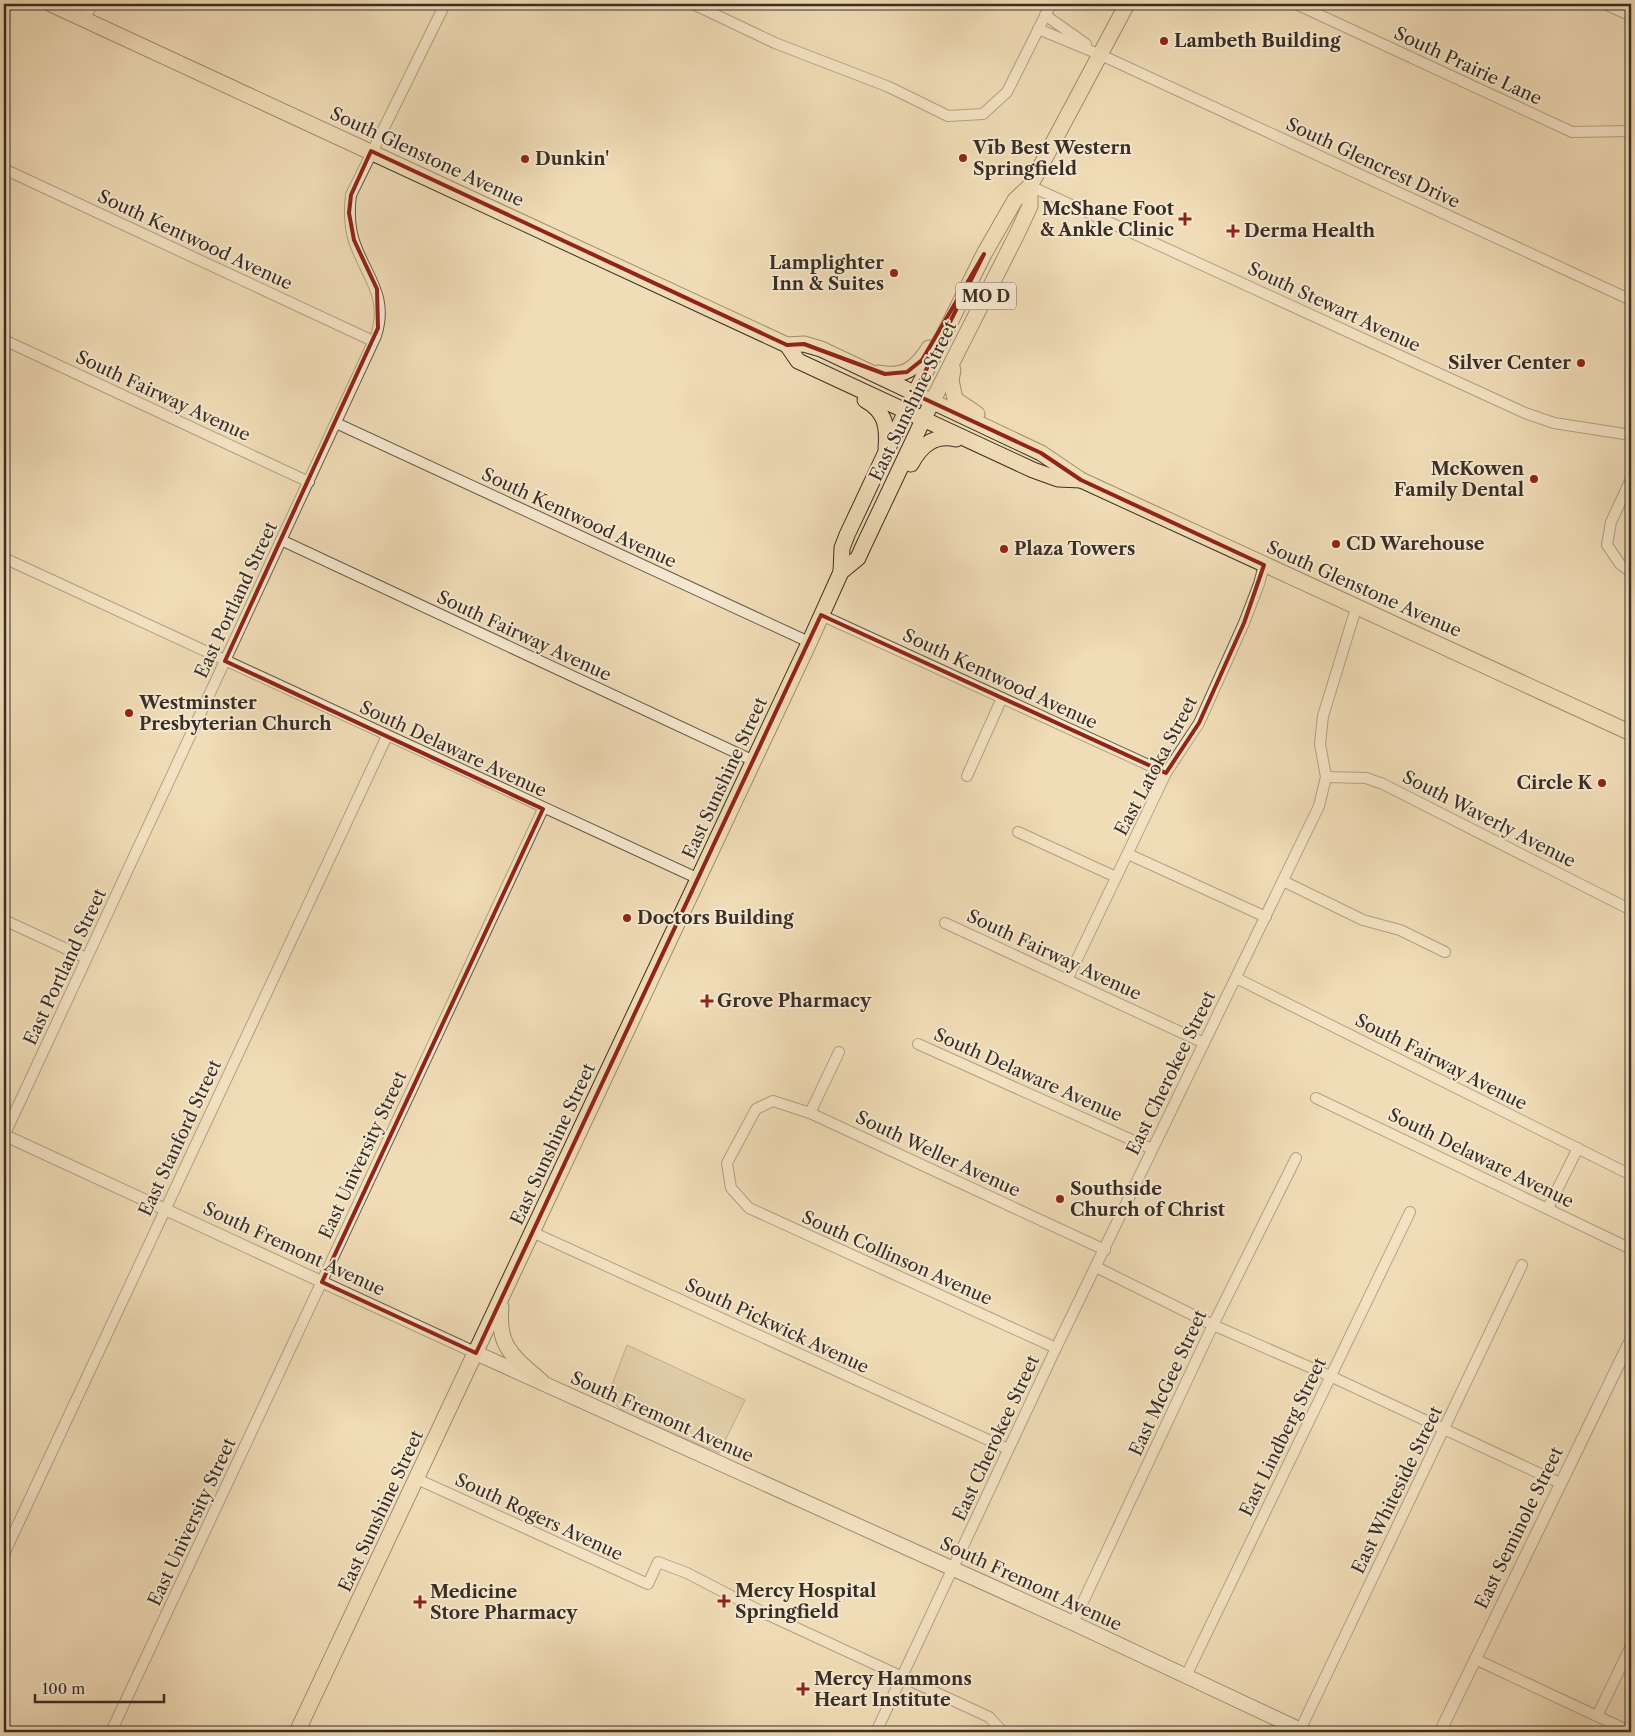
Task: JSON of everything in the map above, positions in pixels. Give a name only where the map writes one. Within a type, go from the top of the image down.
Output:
[{"type":"main road","name":"South Glenstone Avenue","points":[[51,4],[787,345],[804,344],[821,349],[1041,453],[1081,480],[1264,565],[1357,605],[1631,733]]},
{"type":"main road","name":"East Sunshine Street","points":[[297,1732],[809,642],[841,572],[842,548],[847,535],[885,454],[984,254],[1015,200],[1030,186],[1127,4]]},
{"type":"main road","name":"East Sunshine Street","points":[[841,572],[858,558],[923,420],[1030,206],[1030,186]]},
{"type":"main road","points":[[864,370],[892,375],[907,372],[916,366],[928,349],[965,282],[984,254]]},
{"type":"main road","name":"South Glenstone Avenue","points":[[787,345],[798,361],[968,441],[1058,479],[1081,480]]},
{"type":"main road","points":[[958,353],[951,380],[955,399],[966,408],[1028,439],[1041,453]]},
{"type":"main road","points":[[809,366],[817,376],[866,400],[878,409],[886,426],[885,454]]},
{"type":"main road","points":[[862,549],[878,531],[920,449],[926,444],[942,437],[968,441]]},
{"type":"main road","points":[[502,1296],[501,1336],[514,1355],[542,1382]]},
{"type":"main road","name":"South Fremont Avenue","points":[[476,1353],[1073,1624],[1303,1731]]},
{"type":"street","points":[[84,20],[92,4]]},
{"type":"street","name":"East Portland Street","points":[[4,1135],[373,341],[380,322],[379,298],[374,281],[354,240],[349,213],[351,195],[445,4]]},
{"type":"street","points":[[693,4],[775,43],[889,87],[948,116],[983,114],[1007,92],[1051,4]]},
{"type":"street","name":"South Prairie Lane","points":[[1296,4],[1572,132],[1631,132]]},
{"type":"street","points":[[1605,4],[1631,16]]},
{"type":"street","points":[[1045,15],[1101,54]]},
{"type":"street","points":[[1038,29],[1101,54]]},
{"type":"street","name":"South Glencrest Drive","points":[[1101,54],[1631,300]]},
{"type":"street","name":"South Kentwood Avenue","points":[[4,169],[373,341]]},
{"type":"street","name":"South Stewart Avenue","points":[[1030,186],[1524,413],[1554,423],[1631,435]]},
{"type":"street","name":"South Fairway Avenue","points":[[4,340],[309,482]]},
{"type":"street","name":"South Kentwood Avenue","points":[[336,423],[809,642]]},
{"type":"street","points":[[1631,479],[1611,522],[1607,545],[1620,564],[1631,572]]},
{"type":"street","name":"South Fairway Avenue","points":[[282,540],[754,761]]},
{"type":"street","name":"South Delaware Avenue","points":[[4,558],[699,879]]},
{"type":"street","name":"East Latoka Street","points":[[1068,978],[1166,773],[1199,723],[1247,615],[1264,565]]},
{"type":"street","name":"East Cherokee Street","points":[[876,1732],[1056,1348],[1319,806],[1326,776],[1320,744],[1323,716],[1357,605]]},
{"type":"street","name":"South Kentwood Avenue","points":[[821,615],[1166,773]]},
{"type":"street","points":[[967,776],[1002,698]]},
{"type":"street","name":"East Stanford Street","points":[[4,1554],[387,736]]},
{"type":"street","name":"South Waverly Avenue","points":[[1326,776],[1366,778],[1383,784],[1631,910]]},
{"type":"street","name":"East University Street","points":[[110,1732],[543,808]]},
{"type":"street","points":[[1018,832],[1116,876]]},
{"type":"street","points":[[1128,854],[1266,917]]},
{"type":"street","points":[[1284,880],[1363,920],[1400,930],[1445,952]]},
{"type":"street","points":[[4,920],[86,958]]},
{"type":"street","name":"South Fairway Avenue","points":[[945,923],[1068,978],[1204,1043]]},
{"type":"street","name":"South Fairway Avenue","points":[[1236,978],[1631,1175]]},
{"type":"street","name":"South Delaware Avenue","points":[[918,1044],[1152,1148]]},
{"type":"street","points":[[810,1113],[839,1052]]},
{"type":"street","name":"South Delaware Avenue","points":[[1316,1098],[1631,1249]]},
{"type":"street","name":"South Weller Avenue","points":[[731,1188],[727,1163],[756,1109],[773,1101],[810,1113],[1105,1250]]},
{"type":"street","name":"South Fremont Avenue","points":[[4,1135],[476,1353]]},
{"type":"street","points":[[1548,1208],[1578,1148]]},
{"type":"street","name":"East McGee Street","points":[[1073,1624],[1213,1325],[1296,1158]]},
{"type":"street","name":"South Collinson Avenue","points":[[731,1188],[749,1208],[1056,1348]]},
{"type":"street","name":"East Lindberg Street","points":[[1186,1676],[1410,1212]]},
{"type":"street","name":"South Pickwick Avenue","points":[[532,1232],[1008,1449]]},
{"type":"street","name":"East Whiteside Street","points":[[1303,1731],[1522,1265]]},
{"type":"street","points":[[1096,1267],[1213,1325],[1330,1376],[1560,1483]]},
{"type":"street","name":"East Seminole Street","points":[[1440,1732],[1631,1339]]},
{"type":"street","name":"South Rogers Avenue","points":[[417,1479],[648,1584],[658,1562],[686,1573],[764,1613],[901,1677]]},
{"type":"street","points":[[1597,1716],[1631,1646]]},
{"type":"street","points":[[1475,1659],[1630,1732]]},
{"type":"street","points":[[901,1677],[989,1717],[1002,1732]]},
{"type":"highlighted area","points":[[371,151],[787,345],[804,344],[885,374],[907,372],[922,360],[984,254],[914,394],[1041,453],[1081,480],[1264,565],[1244,623],[1199,723],[1166,773],[821,615],[476,1353],[322,1282],[543,809],[225,661],[378,328],[377,289],[354,240],[349,213],[351,195]]},
{"type":"shaded area","points":[[627,1345],[745,1400],[719,1453],[626,1413],[607,1398]]},
{"type":"place","name":"Lambeth Building","points":[[1164,41]]},
{"type":"place","name":"Vīb Best Western Springfield","points":[[963,158]]},
{"type":"place","name":"Dunkin'","points":[[525,159]]},
{"type":"place","name":"McShane Foot & Ankle Clinic","points":[[1185,219]]},
{"type":"place","name":"Derma Health","points":[[1233,231]]},
{"type":"place","name":"Lamplighter Inn & Suites","points":[[894,273]]},
{"type":"place","name":"Silver Center","points":[[1581,363]]},
{"type":"place","name":"McKowen Family Dental","points":[[1534,479]]},
{"type":"place","name":"CD Warehouse","points":[[1336,544]]},
{"type":"place","name":"Plaza Towers","points":[[1004,549]]},
{"type":"place","name":"Westminster Presbyterian Church","points":[[129,713]]},
{"type":"place","name":"Circle K","points":[[1602,783]]},
{"type":"place","name":"Doctors Building","points":[[627,918]]},
{"type":"place","name":"Grove Pharmacy","points":[[707,1001]]},
{"type":"place","name":"Southside Church of Christ","points":[[1060,1199]]},
{"type":"place","name":"Mercy Hospital Springfield","points":[[724,1601]]},
{"type":"place","name":"Medicine Store Pharmacy","points":[[420,1602]]},
{"type":"place","name":"Mercy Hammons Heart Institute","points":[[803,1689]]}]
